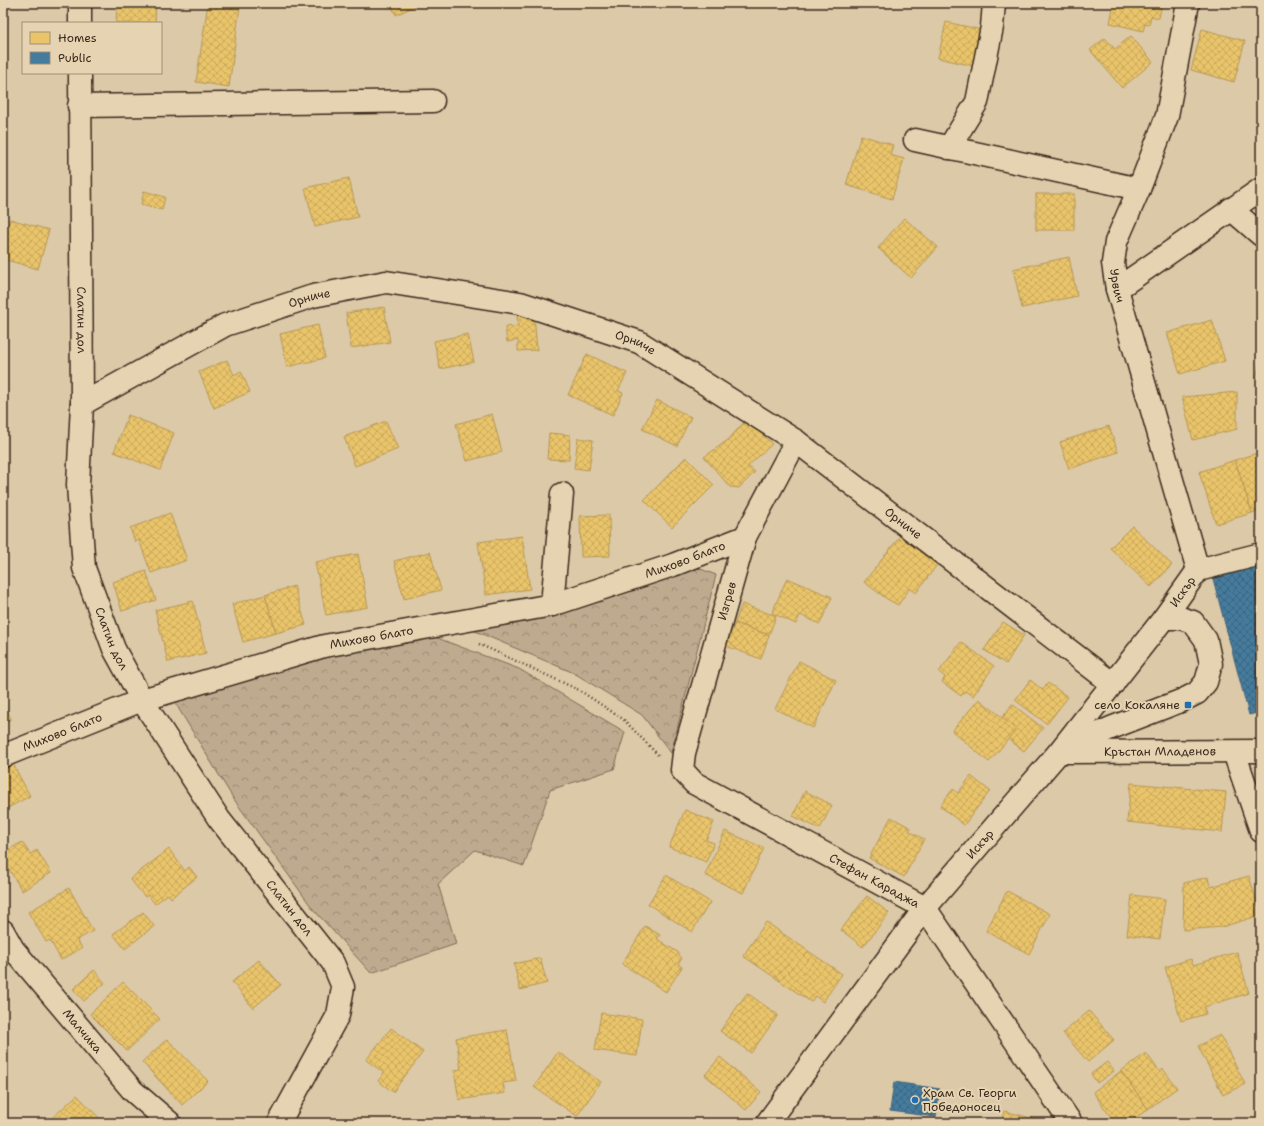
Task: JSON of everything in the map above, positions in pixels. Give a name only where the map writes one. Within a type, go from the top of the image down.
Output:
[{"type":"street","points":[[80,3],[80,22]]},
{"type":"street","points":[[949,148],[977,102],[992,27],[994,3]]},
{"type":"street","name":"Урвич","points":[[1188,3],[1167,116],[1139,189],[1116,242],[1113,263],[1117,289],[1198,570]]},
{"type":"street","name":"Слатин дол","points":[[80,74],[82,404],[78,485],[84,568],[114,649],[142,700],[218,819],[333,963],[343,987],[338,1014],[280,1123]]},
{"type":"street","points":[[80,106],[433,101]]},
{"type":"street","points":[[915,140],[1139,189]]},
{"type":"street","points":[[1117,289],[1261,189]]},
{"type":"street","points":[[1231,209],[1261,235]]},
{"type":"street","name":"Орниче","points":[[82,404],[225,325],[313,296],[386,282],[520,303],[639,342],[796,441],[1113,684]]},
{"type":"street","name":"Изгрев","points":[[682,770],[684,753],[745,537],[796,441]]},
{"type":"street","points":[[552,605],[562,494]]},
{"type":"street","name":"Михово блато","points":[[3,756],[142,700],[324,646],[552,605],[673,565],[745,537]]},
{"type":"street","points":[[1198,570],[1261,554]]},
{"type":"street","name":"Искър","points":[[768,1123],[925,908],[1059,752],[1164,618],[1198,570]]},
{"type":"street","points":[[1059,752],[1111,728],[1183,700],[1197,693],[1206,682],[1211,664],[1206,640],[1193,622],[1180,618],[1164,618]]},
{"type":"street","name":"Кръстан Младенов","points":[[1059,752],[1261,751]]},
{"type":"street","points":[[1234,752],[1261,831]]},
{"type":"street","name":"Стефан Караджа","points":[[682,770],[694,783],[925,908],[1071,1123]]},
{"type":"street","name":"Малчика","points":[[3,931],[13,949],[133,1090],[170,1123]]},
{"type":"path","points":[[472,641],[579,690],[623,720],[658,755],[682,770]]},
{"type":"green space","points":[[688,564],[716,575],[671,753],[642,715],[574,673],[468,628]]},
{"type":"green space","points":[[432,636],[519,669],[625,732],[614,769],[550,790],[524,866],[475,850],[438,884],[456,944],[371,973],[313,909],[233,798],[174,701],[329,653]]},
{"type":"building: Homes","points":[[117,3],[156,3],[155,22],[116,22]]},
{"type":"building: Homes","points":[[208,3],[240,6],[229,87],[196,82]]},
{"type":"building: Homes","points":[[390,3],[421,3],[396,15]]},
{"type":"building: Homes","points":[[1114,3],[1162,3],[1159,18],[1151,16],[1149,25],[1145,24],[1143,31],[1110,23]]},
{"type":"building: Homes","points":[[946,22],[982,30],[974,66],[938,58]]},
{"type":"building: Homes","points":[[1202,29],[1245,41],[1234,82],[1191,70]]},
{"type":"building: Homes","points":[[1131,36],[1153,62],[1122,88],[1090,50],[1105,38],[1115,49]]},
{"type":"building: Homes","points":[[1261,68],[1261,87],[1255,84]]},
{"type":"building: Homes","points":[[861,135],[893,145],[890,155],[904,159],[892,199],[846,185]]},
{"type":"building: Homes","points":[[349,178],[358,217],[315,227],[305,188]]},
{"type":"building: Homes","points":[[144,191],[165,197],[162,210],[141,204]]},
{"type":"building: Homes","points":[[1036,194],[1074,194],[1074,230],[1036,230]]},
{"type":"building: Homes","points":[[904,218],[938,247],[911,278],[878,248]]},
{"type":"building: Homes","points":[[10,219],[49,230],[38,269],[3,259],[3,244]]},
{"type":"building: Homes","points":[[1069,257],[1077,296],[1022,308],[1013,269]]},
{"type":"building: Homes","points":[[384,307],[390,342],[351,348],[346,313]]},
{"type":"building: Homes","points":[[517,315],[534,315],[537,350],[518,351],[518,340],[507,342],[505,327],[518,326]]},
{"type":"building: Homes","points":[[1212,320],[1225,361],[1180,374],[1167,333]]},
{"type":"building: Homes","points":[[318,325],[325,358],[287,367],[280,334]]},
{"type":"building: Homes","points":[[468,334],[474,362],[440,369],[434,341]]},
{"type":"building: Homes","points":[[587,354],[627,373],[618,391],[623,393],[613,415],[568,395]]},
{"type":"building: Homes","points":[[1261,356],[1261,379],[1256,378]]},
{"type":"building: Homes","points":[[227,360],[234,375],[241,371],[250,392],[214,408],[199,372]]},
{"type":"building: Homes","points":[[1237,392],[1237,429],[1193,440],[1182,397]]},
{"type":"building: Homes","points":[[657,400],[691,417],[677,446],[642,429]]},
{"type":"building: Homes","points":[[492,414],[502,452],[467,461],[456,424]]},
{"type":"building: Homes","points":[[128,415],[174,433],[160,470],[114,452]]},
{"type":"building: Homes","points":[[746,420],[772,444],[748,466],[755,472],[739,488],[730,487],[704,457],[728,440]]},
{"type":"building: Homes","points":[[386,421],[398,449],[355,466],[344,437]]},
{"type":"building: Homes","points":[[1109,426],[1118,452],[1069,469],[1060,442]]},
{"type":"building: Homes","points":[[549,433],[570,435],[569,460],[547,459]]},
{"type":"building: Homes","points":[[578,438],[593,440],[589,470],[574,468]]},
{"type":"building: Homes","points":[[1261,452],[1261,510],[1252,513],[1235,460]]},
{"type":"building: Homes","points":[[686,457],[714,485],[672,527],[644,500]]},
{"type":"building: Homes","points":[[1235,460],[1252,513],[1216,524],[1199,472]]},
{"type":"building: Homes","points":[[170,513],[187,560],[151,573],[139,540],[135,542],[130,528]]},
{"type":"building: Homes","points":[[609,515],[610,556],[581,557],[580,516]]},
{"type":"building: Homes","points":[[1132,526],[1172,565],[1151,587],[1110,548]]},
{"type":"building: Homes","points":[[901,535],[937,565],[916,593],[910,588],[898,605],[864,582]]},
{"type":"building: Homes","points":[[522,536],[530,589],[486,595],[478,542]]},
{"type":"building: Homes","points":[[430,552],[441,590],[404,599],[394,561]]},
{"type":"building: Homes","points":[[358,554],[368,607],[326,615],[315,562]]},
{"type":"building: Homes","points":[[146,571],[156,600],[122,611],[113,582]]},
{"type":"building: Homes","points":[[787,578],[832,597],[820,624],[800,615],[796,624],[772,613]]},
{"type":"building: Homes","points":[[294,586],[306,625],[276,633],[265,595]]},
{"type":"building: Homes","points":[[265,595],[276,633],[243,642],[232,604]]},
{"type":"building: Homes","points":[[193,601],[206,653],[168,662],[155,610]]},
{"type":"building: Homes","points":[[742,604],[776,616],[769,635],[735,623]]},
{"type":"building: Homes","points":[[1003,622],[1024,635],[1006,664],[984,650]]},
{"type":"building: Homes","points":[[735,623],[769,635],[761,659],[726,646]]},
{"type":"building: Homes","points":[[961,642],[994,666],[973,696],[965,691],[961,696],[942,682],[945,677],[939,672]]},
{"type":"building: Homes","points":[[799,661],[836,680],[813,728],[775,709]]},
{"type":"building: Homes","points":[[1030,680],[1043,690],[1048,683],[1068,697],[1047,724],[1015,700]]},
{"type":"building: Homes","points":[[979,699],[1017,729],[989,762],[952,731]]},
{"type":"building: Homes","points":[[3,701],[11,719],[3,723]]},
{"type":"building: Homes","points":[[1012,704],[1043,728],[1024,751],[1008,739],[1017,729],[1002,718]]},
{"type":"building: Homes","points":[[13,764],[30,796],[4,810],[3,770]]},
{"type":"building: Homes","points":[[971,776],[990,791],[964,825],[940,806],[953,789],[958,793]]},
{"type":"building: Homes","points":[[1131,783],[1226,792],[1222,832],[1127,822]]},
{"type":"building: Homes","points":[[805,791],[832,805],[820,829],[793,816]]},
{"type":"building: Homes","points":[[685,810],[714,822],[706,840],[714,843],[706,862],[669,847]]},
{"type":"building: Homes","points":[[891,817],[911,828],[909,831],[924,839],[904,877],[869,858]]},
{"type":"building: Homes","points":[[725,831],[764,848],[743,893],[705,875]]},
{"type":"building: Homes","points":[[22,842],[30,854],[37,850],[51,873],[22,891],[3,859],[3,853]]},
{"type":"building: Homes","points":[[169,849],[185,871],[189,867],[197,877],[171,898],[168,894],[155,904],[148,895],[145,897],[130,879]]},
{"type":"building: Homes","points":[[666,875],[710,902],[692,932],[648,904]]},
{"type":"building: Homes","points":[[1249,876],[1261,915],[1222,927],[1183,930],[1184,883],[1208,877],[1210,887]]},
{"type":"building: Homes","points":[[69,888],[93,931],[77,940],[82,948],[61,960],[50,940],[46,942],[28,912]]},
{"type":"building: Homes","points":[[1007,891],[1050,914],[1029,954],[986,931]]},
{"type":"building: Homes","points":[[1132,895],[1165,899],[1160,939],[1127,935]]},
{"type":"building: Homes","points":[[867,896],[889,913],[863,947],[841,930]]},
{"type":"building: Homes","points":[[143,912],[154,926],[125,949],[113,934]]},
{"type":"building: Homes","points":[[766,922],[842,974],[823,1002],[815,996],[811,1002],[743,956]]},
{"type":"building: Homes","points":[[645,926],[660,935],[657,939],[679,953],[678,955],[682,958],[678,964],[682,967],[666,992],[622,964]]},
{"type":"building: Homes","points":[[1237,952],[1249,993],[1204,1007],[1206,1014],[1181,1021],[1165,967],[1191,959],[1193,965]]},
{"type":"building: Homes","points":[[540,958],[547,983],[520,990],[514,964]]},
{"type":"building: Homes","points":[[259,960],[281,985],[253,1008],[232,982]]},
{"type":"building: Homes","points":[[94,970],[105,983],[84,1001],[73,989]]},
{"type":"building: Homes","points":[[123,982],[160,1019],[127,1051],[90,1014]]},
{"type":"building: Homes","points":[[747,993],[778,1015],[751,1053],[720,1031]]},
{"type":"building: Homes","points":[[1089,1011],[1114,1040],[1088,1062],[1063,1033]]},
{"type":"building: Homes","points":[[601,1013],[642,1019],[637,1056],[595,1050]]},
{"type":"building: Homes","points":[[391,1028],[423,1052],[393,1092],[378,1081],[384,1073],[366,1060]]},
{"type":"building: Homes","points":[[507,1030],[516,1081],[503,1083],[505,1093],[459,1100],[454,1070],[461,1069],[456,1038]]},
{"type":"building: Homes","points":[[1220,1035],[1245,1084],[1223,1095],[1198,1046]]},
{"type":"building: Homes","points":[[167,1039],[208,1081],[182,1105],[142,1062]]},
{"type":"building: Homes","points":[[558,1052],[601,1082],[577,1116],[534,1087]]},
{"type":"building: Homes","points":[[1146,1053],[1160,1072],[1163,1069],[1177,1088],[1148,1109],[1121,1071]]},
{"type":"building: Homes","points":[[720,1057],[761,1092],[746,1110],[705,1075]]},
{"type":"building: Homes","points":[[1107,1062],[1114,1071],[1097,1083],[1091,1074]]},
{"type":"building: Homes","points":[[1121,1071],[1148,1109],[1129,1123],[1115,1123],[1093,1092]]},
{"type":"building: Homes","points":[[77,1095],[104,1123],[51,1123],[49,1121]]},
{"type":"building: Homes","points":[[1004,1111],[1039,1120],[1038,1123],[1001,1123]]},
{"type":"building: Public","points":[[1261,563],[1261,712],[1249,715],[1212,575]]},
{"type":"building: Public","name":"Храм Св. Георги Победоносец","points":[[894,1082],[940,1089],[936,1117],[890,1111]]},
{"type":"place","name":"село Кокаляне","points":[[1188,705]]},
{"type":"place","name":"Храм Св. Георги Победоносец","points":[[915,1100]]}]
